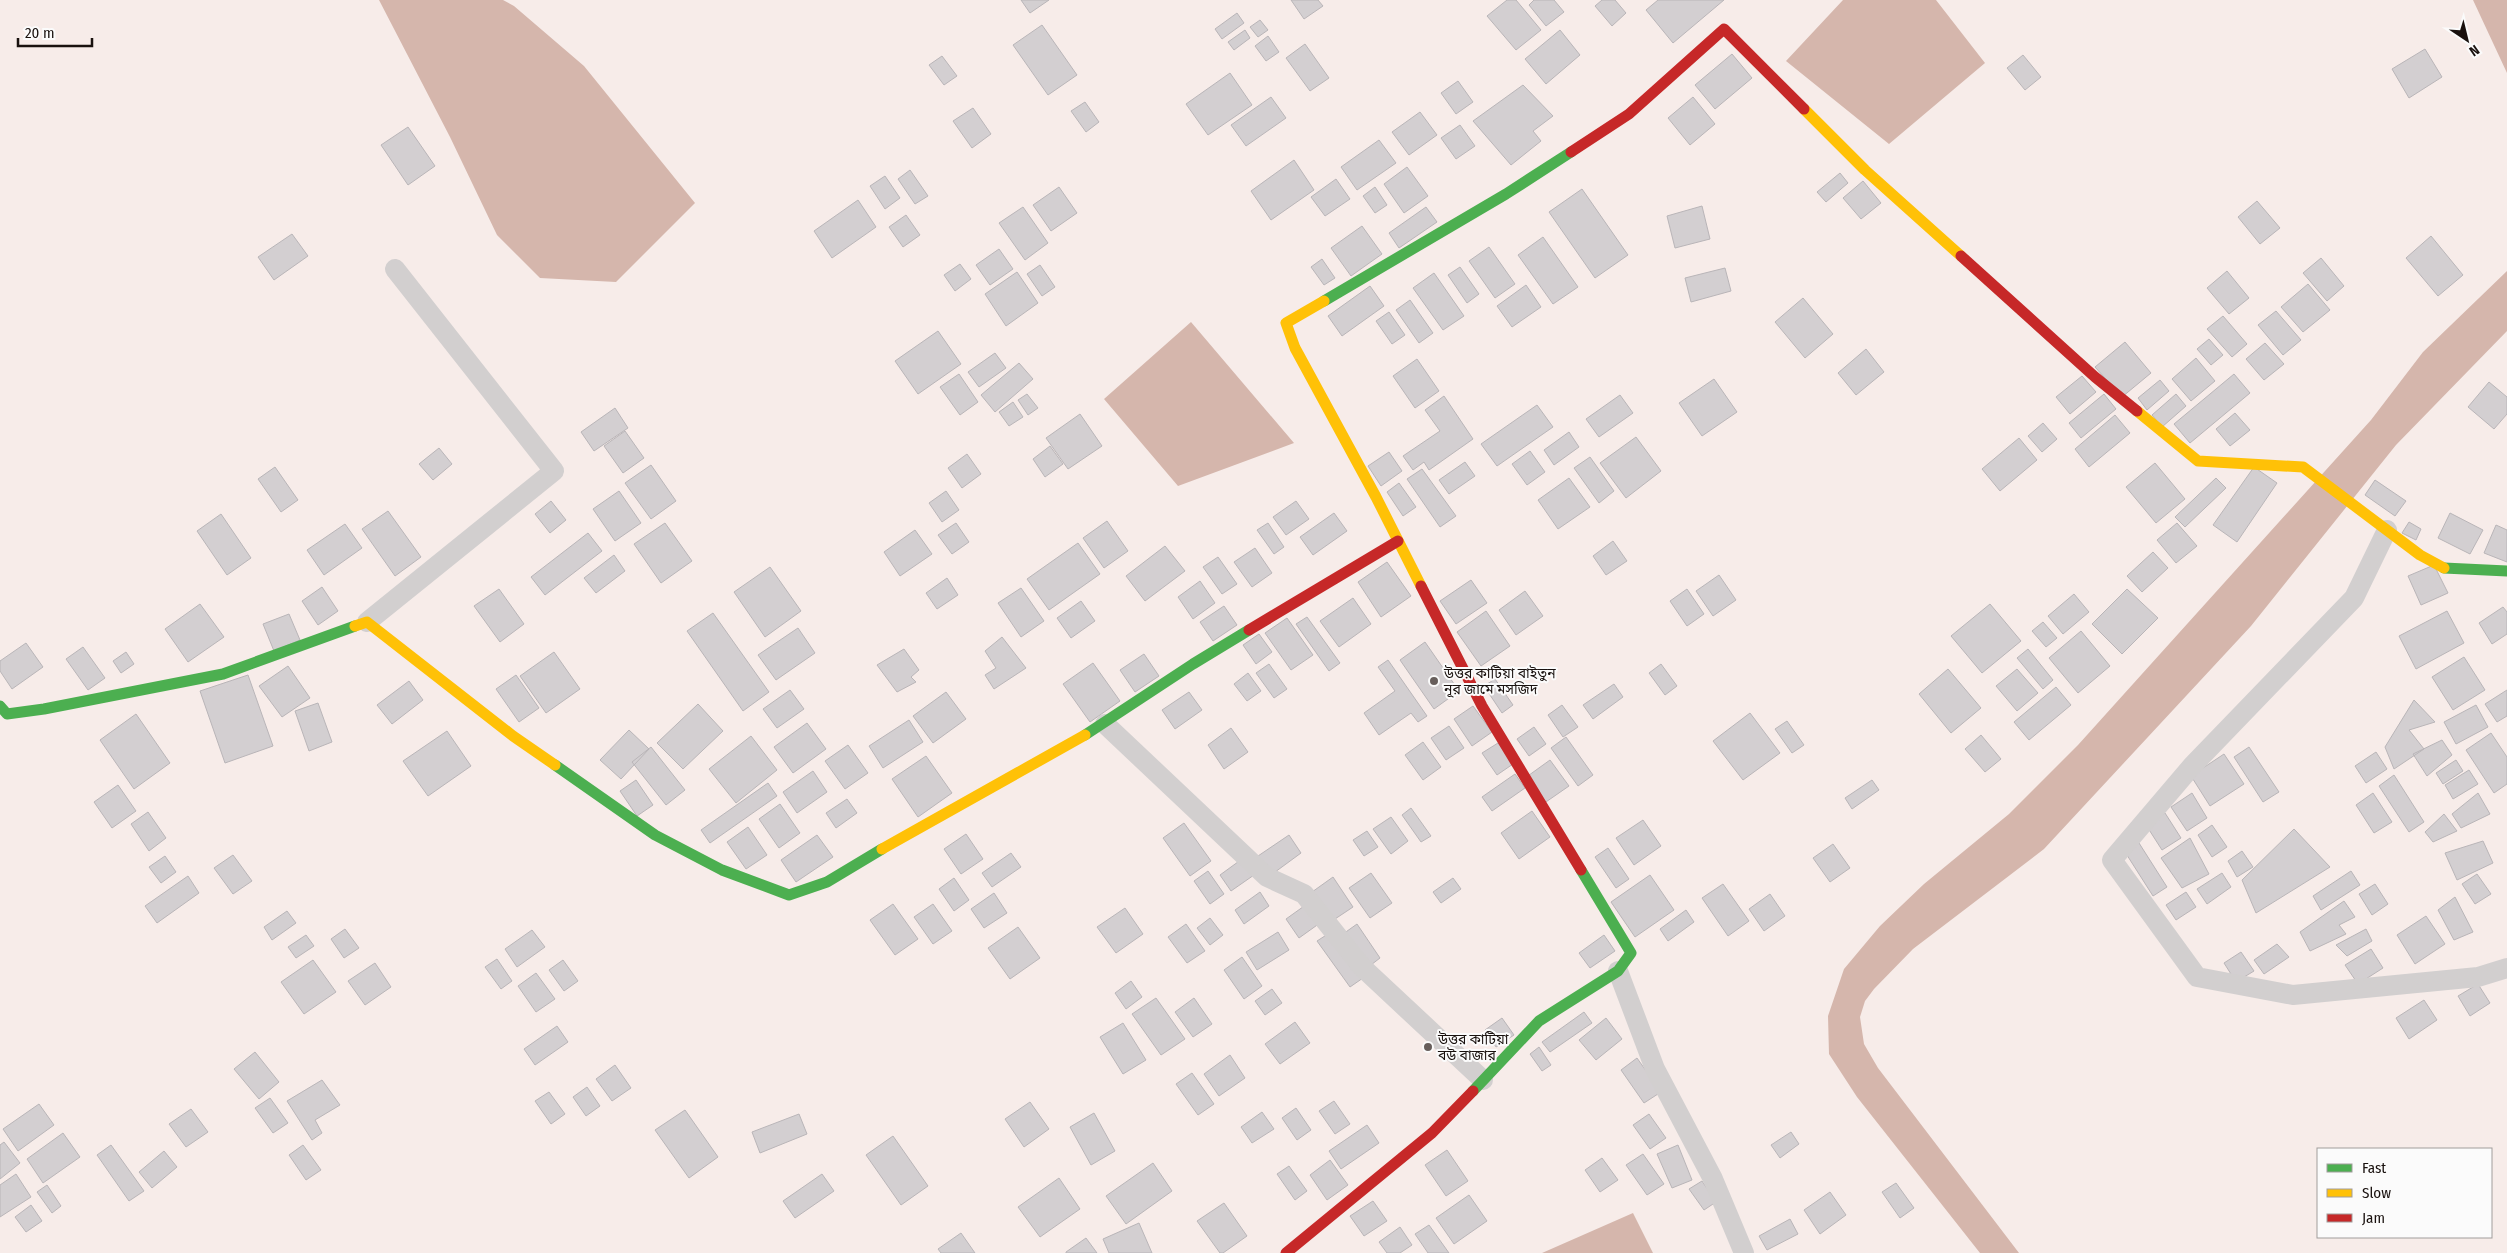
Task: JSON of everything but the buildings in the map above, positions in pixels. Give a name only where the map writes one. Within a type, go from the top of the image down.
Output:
[{"type":"street","points":[[1286,1253],[1432,1133],[1539,1022],[1618,971],[1631,954],[1482,706],[1398,541],[1295,348],[1286,323],[1506,194],[1629,114],[1724,29],[1873,177],[2095,378],[2198,461],[2303,467],[2420,555],[2445,568],[2507,571]]},
{"type":"street","points":[[0,706],[8,714],[44,709],[223,674],[367,622],[554,471],[395,269]]},
{"type":"street","points":[[2386,530],[2354,598],[2192,766],[2112,860],[2197,978],[2293,994],[2478,977],[2507,968]]},
{"type":"street","points":[[367,622],[513,736],[655,835],[722,870],[789,895],[826,882],[888,845],[1106,724],[1193,664],[1398,541]]},
{"type":"street","points":[[1106,724],[1267,877],[1304,894],[1362,966],[1483,1080]]},
{"type":"street","points":[[1618,971],[1655,1069],[1713,1179],[1744,1253]]},
{"type":"shaded area","points":[[379,0],[503,0],[514,6],[584,66],[695,203],[616,282],[540,278],[497,235],[450,137]]},
{"type":"shaded area","points":[[1843,0],[1936,0],[1985,63],[1889,144],[1786,61]]},
{"type":"shaded area","points":[[2473,0],[2507,0],[2507,73]]},
{"type":"shaded area","points":[[2507,271],[2507,331],[2396,445],[2251,626],[2044,849],[1913,949],[1874,989],[1865,1001],[1860,1017],[1864,1044],[1878,1068],[2019,1253],[1980,1253],[1857,1097],[1829,1054],[1828,1016],[1844,969],[1880,926],[1924,884],[2009,814],[2078,745],[2371,420],[2423,352]]},
{"type":"shaded area","points":[[1191,322],[1294,443],[1178,486],[1104,399]]},
{"type":"shaded area","points":[[1633,1213],[1653,1253],[1542,1253]]},
{"type":"traffic: fast","points":[[1324,301],[1506,194],[1571,152]]},
{"type":"traffic: fast","points":[[2444,568],[2507,571]]},
{"type":"traffic: fast","points":[[0,706],[7,714],[44,709],[223,674],[355,626]]},
{"type":"traffic: fast","points":[[1085,735],[1193,664],[1249,630]]},
{"type":"traffic: fast","points":[[555,765],[655,835],[722,870],[789,895],[827,882],[882,849]]},
{"type":"traffic: fast","points":[[1473,1091],[1539,1021],[1618,971],[1631,953],[1581,870]]},
{"type":"traffic: slow","points":[[1804,109],[1865,170],[1961,256]]},
{"type":"traffic: slow","points":[[1324,301],[1286,323],[1295,348],[1376,497],[1421,586]]},
{"type":"traffic: slow","points":[[2137,411],[2198,461],[2303,467],[2420,555],[2444,568]]},
{"type":"traffic: slow","points":[[355,626],[367,622],[513,736],[555,765]]},
{"type":"traffic: slow","points":[[882,849],[1085,735]]},
{"type":"traffic: jam","points":[[1571,152],[1629,114],[1724,29],[1804,109]]},
{"type":"traffic: jam","points":[[1961,256],[2095,377],[2137,411]]},
{"type":"traffic: jam","points":[[1249,630],[1398,541]]},
{"type":"traffic: jam","points":[[1421,586],[1482,706],[1581,870]]},
{"type":"traffic: jam","points":[[1286,1253],[1432,1133],[1473,1091]]},
{"type":"place","name":"উত্তর কাটিয়া বাইতুন নূর জামে মসজিদ","points":[[1434,681]]},
{"type":"place","name":"উত্তর কাটিয়া বউ বাজার","points":[[1428,1047]]}]
